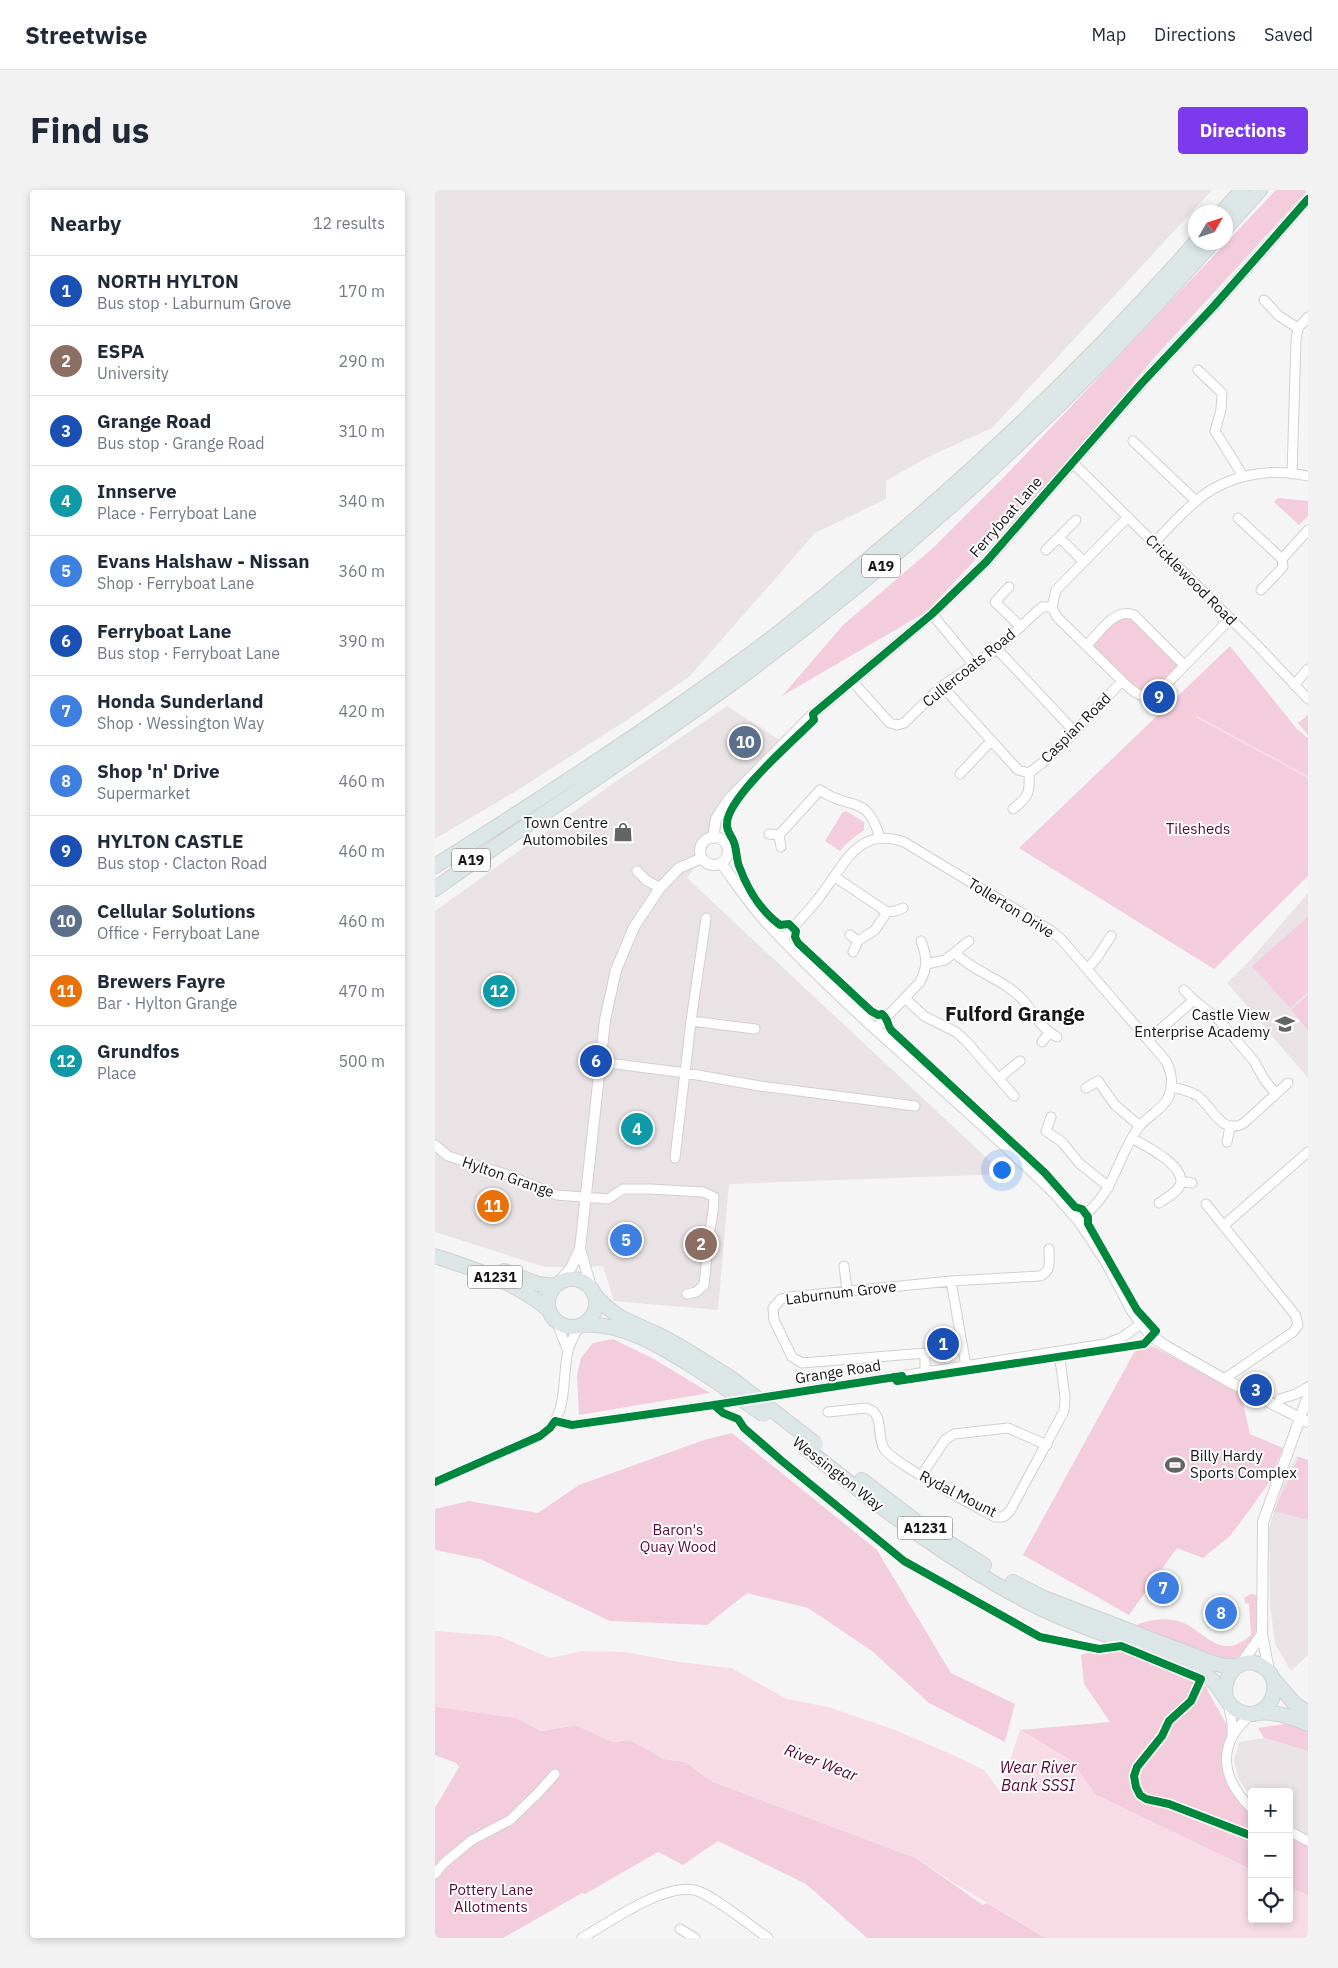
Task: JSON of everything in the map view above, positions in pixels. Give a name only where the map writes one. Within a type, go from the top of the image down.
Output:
[{"type":"highway","points":[[1228,205],[1242,190]]},
{"type":"highway","points":[[1233,219],[1260,190]]},
{"type":"highway","name":"A19","points":[[435,866],[576,776],[669,713],[761,646],[844,580],[938,500],[1059,388],[1188,250]]},
{"type":"highway","name":"A19","points":[[435,882],[507,837],[676,723],[744,674],[856,588],[999,462],[1066,400],[1206,250]]},
{"type":"highway","name":"A19","points":[[435,859],[502,823]]},
{"type":"highway","points":[[435,890],[507,837]]},
{"type":"highway","name":"Wessington Way","points":[[435,1247],[524,1280],[556,1285],[565,1280],[578,1280],[587,1284],[607,1309],[619,1317],[655,1333],[712,1372],[765,1416],[811,1446],[921,1526],[1025,1589],[1100,1621],[1213,1663],[1225,1666],[1255,1663],[1271,1676]]},
{"type":"highway","name":"Wessington Way","points":[[435,1256],[483,1272],[516,1286],[562,1325],[572,1327],[596,1324],[628,1332],[712,1372]]},
{"type":"highway","points":[[552,1316],[548,1300],[556,1285]]},
{"type":"highway","points":[[580,1326],[591,1318],[595,1311],[596,1302],[593,1292]]},
{"type":"highway","name":"Wessington Way","points":[[811,1446],[929,1543],[994,1582],[1054,1614],[1197,1668],[1213,1680],[1236,1710],[1283,1714],[1308,1724]]},
{"type":"highway","points":[[1227,1699],[1224,1690],[1226,1678],[1231,1671],[1240,1665]]},
{"type":"highway","points":[[1271,1676],[1295,1704],[1308,1713]]},
{"type":"highway","points":[[1255,1713],[1267,1707],[1273,1699],[1275,1690],[1271,1676]]},
{"type":"street","name":"Ferryboat Lane","points":[[713,838],[716,819],[729,799],[790,736],[932,614],[986,562],[1072,462],[1308,198]]},
{"type":"street","points":[[1263,300],[1279,316],[1298,328]]},
{"type":"street","points":[[1292,474],[1295,340],[1298,328],[1308,317]]},
{"type":"street","points":[[1198,370],[1222,394],[1221,410],[1215,431],[1243,476]]},
{"type":"street","points":[[1133,441],[1196,501]]},
{"type":"street","name":"Cricklewood Road","points":[[1072,462],[1308,699]]},
{"type":"street","points":[[1154,544],[1196,501],[1217,486],[1243,476],[1271,472],[1308,476]]},
{"type":"street","points":[[1128,517],[1056,590],[1052,607],[1057,616],[1132,691],[1141,696],[1155,697],[1230,619]]},
{"type":"street","points":[[1238,518],[1282,559],[1283,567],[1261,590]]},
{"type":"street","points":[[1046,550],[1076,520]]},
{"type":"street","points":[[1282,559],[1308,530]]},
{"type":"street","points":[[1059,537],[1083,561]]},
{"type":"street","name":"Cullercoats Road","points":[[1009,587],[995,602],[1021,627]]},
{"type":"street","name":"Cullercoats Road","points":[[852,681],[890,723],[897,725],[904,723],[942,686],[997,649],[1042,607],[1052,607]]},
{"type":"street","points":[[1087,645],[1115,617],[1128,613],[1134,616],[1184,665]]},
{"type":"street","points":[[932,614],[973,665]]},
{"type":"street","points":[[997,649],[1074,732]]},
{"type":"street","points":[[1294,685],[1308,669]]},
{"type":"street","name":"Caspian Road","points":[[942,686],[1019,770],[1029,772],[1074,732],[1122,681]]},
{"type":"street","points":[[960,774],[991,741]]},
{"type":"street","name":"Caspian Road","points":[[1013,808],[1027,797],[1030,786],[1029,772]]},
{"type":"street","points":[[782,939],[813,905],[857,847],[868,841],[880,838],[873,818],[867,810],[858,804],[836,799],[820,790],[815,780]]},
{"type":"street","points":[[779,836],[820,790]]},
{"type":"street","points":[[769,834],[779,836]]},
{"type":"street","points":[[779,836],[781,847]]},
{"type":"street","name":"Tollerton Drive","points":[[880,838],[904,842],[1045,927],[1061,939],[1167,1061],[1172,1076],[1171,1087]]},
{"type":"street","points":[[720,839],[727,847],[727,856],[721,863],[712,865],[702,858],[701,849],[706,840],[720,839]]},
{"type":"street","points":[[556,1285],[571,1268],[580,1249],[605,1020],[616,970],[634,927],[660,888],[679,868],[702,858]]},
{"type":"street","points":[[721,863],[758,912],[782,939],[875,1029],[1036,1175],[1077,1220],[1106,1262],[1141,1324],[1151,1336],[1224,1379],[1304,1419]]},
{"type":"street","points":[[637,871],[646,880],[660,888]]},
{"type":"street","points":[[835,877],[887,912]]},
{"type":"street","points":[[853,952],[858,941],[875,930],[887,912],[903,908]]},
{"type":"street","points":[[675,1158],[691,1021],[706,918]]},
{"type":"street","points":[[849,934],[858,941]]},
{"type":"street","points":[[1087,969],[1111,936]]},
{"type":"street","points":[[875,1029],[920,982],[926,964],[921,941]]},
{"type":"street","points":[[926,964],[945,960],[969,941]]},
{"type":"street","points":[[955,953],[964,962],[1008,987],[1022,1000],[1053,1035],[1041,1042]]},
{"type":"street","points":[[1184,990],[1219,1020],[1254,1060],[1264,1079],[1275,1093]]},
{"type":"street","points":[[905,998],[924,1016],[956,1032],[1014,1096]]},
{"type":"street","points":[[1148,1040],[1194,1000]]},
{"type":"street","points":[[691,1021],[755,1029]]},
{"type":"street","points":[[999,1078],[1020,1061]]},
{"type":"street","points":[[600,1062],[686,1072],[760,1086],[915,1106]]},
{"type":"street","points":[[1086,1088],[1098,1082],[1115,1105],[1140,1126]]},
{"type":"street","points":[[1077,1220],[1093,1207],[1109,1187],[1132,1138],[1140,1126],[1162,1106],[1171,1087],[1187,1090],[1197,1096],[1222,1122],[1230,1127],[1237,1127],[1244,1123],[1288,1083]]},
{"type":"street","points":[[1051,1117],[1046,1131],[1062,1142],[1079,1163],[1109,1187]]},
{"type":"street","points":[[1227,1142],[1230,1127]]},
{"type":"street","points":[[1132,1138],[1161,1155],[1178,1172],[1181,1181],[1175,1191],[1159,1203]]},
{"type":"street","name":"Hylton Grange","points":[[435,1145],[448,1156],[505,1174],[557,1195],[608,1199],[623,1189],[650,1189],[703,1192],[714,1197],[704,1284],[696,1292],[687,1294]]},
{"type":"street","points":[[1223,1226],[1308,1152]]},
{"type":"street","points":[[1181,1181],[1191,1183]]},
{"type":"street","points":[[1206,1204],[1296,1316],[1298,1325],[1293,1332],[1224,1379]]},
{"type":"street","points":[[580,1249],[593,1292]]},
{"type":"street","name":"Laburnum Grove","points":[[962,1348],[925,1353],[802,1363],[792,1357],[774,1320],[773,1314],[776,1303],[781,1299],[789,1297],[951,1281],[1039,1276],[1047,1270],[1050,1264],[1049,1249]]},
{"type":"street","points":[[844,1266],[847,1290]]},
{"type":"street","points":[[951,1281],[966,1366]]},
{"type":"street","points":[[552,1316],[568,1351]]},
{"type":"street","name":"Grange Road","points":[[555,1421],[573,1425],[1059,1352],[1105,1344],[1121,1338],[1141,1324]]},
{"type":"street","points":[[435,1482],[539,1436],[550,1428],[560,1411],[564,1396],[568,1351],[580,1326]]},
{"type":"street","name":"Rydal Mount","points":[[828,1412],[871,1409],[879,1419],[881,1443],[893,1458],[921,1476],[995,1517],[1003,1517],[1011,1511],[1062,1417],[1065,1404],[1059,1352]]},
{"type":"street","points":[[925,1353],[925,1372]]},
{"type":"street","points":[[1280,1399],[1308,1388]]},
{"type":"street","points":[[1271,1676],[1262,1634],[1263,1522],[1304,1419],[1308,1396]]},
{"type":"street","points":[[921,1476],[945,1440],[954,1434],[1008,1428],[1047,1445]]},
{"type":"street","points":[[1240,1665],[1262,1634]]},
{"type":"street","points":[[1227,1699],[1232,1723],[1232,1734],[1227,1754],[1227,1768],[1235,1790],[1248,1805]]},
{"type":"street","points":[[1232,1734],[1243,1721],[1255,1713]]},
{"type":"street","points":[[435,1874],[472,1840],[510,1820],[555,1774]]},
{"type":"street","points":[[1293,1833],[1308,1840]]},
{"type":"street","points":[[582,1938],[652,1898],[677,1890],[696,1890],[715,1901],[757,1935],[769,1938]]},
{"type":"street","points":[[680,1929],[695,1938]]},
{"type":"shaded area","points":[[435,190],[1212,190],[1198,205],[1188,205],[1188,216],[992,428],[928,457],[886,481],[886,499],[815,533],[690,676],[633,716],[521,788],[435,839]]},
{"type":"shaded area","points":[[727,706],[781,741],[687,878],[1004,1174],[729,1184],[718,1310],[614,1301],[603,1266],[545,1267],[435,1232],[435,911],[608,787]]},
{"type":"shaded area","name":"Castle View Enterprise Academy","points":[[1308,893],[1308,1078],[1227,983],[1251,959]]},
{"type":"shaded area","points":[[1297,1456],[1308,1462],[1308,1655],[1291,1671],[1275,1644],[1270,1604],[1269,1528],[1282,1486]]},
{"type":"shaded area","points":[[1264,1738],[1308,1751],[1308,1848],[1293,1834],[1293,1788],[1248,1788],[1248,1793],[1238,1778],[1234,1760],[1239,1742]]},
{"type":"green space","points":[[1276,190],[1308,190],[1152,360],[1069,460],[926,612],[782,696],[843,625],[934,547],[1006,475],[1219,250],[1233,250],[1233,235]]},
{"type":"green space","points":[[1278,498],[1308,501],[1308,516],[1299,525],[1274,502]]},
{"type":"green space","points":[[1128,613],[1184,665],[1160,692],[1141,696],[1087,645],[1115,617]]},
{"type":"green space","name":"Tilesheds","points":[[1230,646],[1297,729],[1308,738],[1308,876],[1214,969],[1019,848]]},
{"type":"green space","points":[[1308,715],[1308,735],[1298,723]]},
{"type":"green space","points":[[846,811],[864,822],[864,830],[840,851],[825,841],[842,813]]},
{"type":"green space","points":[[1308,917],[1308,992],[1290,1008],[1252,966]]},
{"type":"green space","points":[[1308,995],[1308,1030],[1291,1010]]},
{"type":"green space","points":[[613,1339],[654,1359],[710,1393],[579,1415],[577,1375],[581,1358],[593,1343]]},
{"type":"green space","name":"Billy Hardy Sports Complex","points":[[1150,1346],[1241,1394],[1250,1434],[1283,1448],[1270,1481],[1230,1536],[1203,1558],[1177,1548],[1129,1615],[1023,1555],[1137,1347]]},
{"type":"green space","name":"Baron's Quay Wood","points":[[732,1433],[877,1550],[951,1673],[1015,1704],[1005,1742],[929,1703],[872,1651],[808,1608],[747,1593],[707,1625],[610,1621],[480,1559],[435,1550],[435,1509],[469,1501],[538,1513],[579,1485],[704,1440]]},
{"type":"green space","points":[[1299,1457],[1308,1460],[1308,1520],[1274,1511]]},
{"type":"green space","points":[[1250,1594],[1258,1597],[1255,1634],[1247,1650],[1240,1656],[1231,1659],[1211,1657],[1197,1653],[1132,1627],[1154,1620],[1178,1621],[1212,1642],[1230,1646],[1240,1643],[1251,1635],[1249,1603],[1245,1603],[1244,1598]]},
{"type":"green space","points":[[1121,1646],[1201,1679],[1232,1734],[1227,1768],[1248,1802],[1248,1868],[1096,1795],[1070,1760],[1020,1730],[1110,1722],[1084,1684],[1081,1655],[1099,1649]]},
{"type":"green space","name":"Pottery Lane Allotments","points":[[435,1706],[517,1718],[541,1731],[576,1725],[612,1742],[630,1740],[664,1759],[686,1762],[711,1781],[916,1858],[983,1905],[987,1903],[1046,1938],[867,1938],[806,1884],[718,1841],[683,1865],[658,1852],[503,1938],[435,1938],[435,1808],[459,1767],[456,1763],[435,1755]]},
{"type":"green space","points":[[1303,1721],[1308,1724],[1308,1751],[1264,1738],[1258,1728]]},
{"type":"green space","points":[[1293,1833],[1308,1841],[1308,1897],[1293,1889]]},
{"type":"water","points":[[435,1631],[499,1636],[550,1658],[583,1651],[624,1652],[679,1662],[731,1668],[787,1699],[828,1707],[895,1730],[953,1755],[984,1770],[1000,1791],[1020,1730],[1070,1760],[1096,1795],[1248,1868],[1248,1923],[1293,1923],[1293,1889],[1308,1895],[1308,1938],[1046,1938],[916,1858],[711,1781],[686,1762],[664,1759],[630,1740],[612,1742],[576,1725],[541,1731],[517,1718],[435,1707]]},
{"type":"waterway","points":[[1197,717],[1308,777]]},
{"type":"cycle path","points":[[894,1377],[897,1381],[1144,1344],[1156,1331],[1137,1310],[1088,1224],[1088,1217],[1082,1209],[1075,1207],[1045,1173],[891,1030],[886,1018],[882,1014],[878,1015],[871,1011],[798,943],[795,937],[796,931],[789,924],[780,925],[761,906],[750,891],[739,866],[734,843],[727,828],[730,812],[738,799],[763,769],[814,720],[813,714],[932,614],[986,562],[1141,384],[1214,306],[1308,199]]},
{"type":"cycle path","points":[[435,1482],[540,1436],[555,1421],[572,1425],[902,1376]]},
{"type":"cycle path","points":[[714,1405],[723,1413],[738,1419],[744,1428],[782,1461],[904,1561],[1040,1637],[1099,1649],[1121,1646],[1201,1679],[1191,1701],[1169,1721],[1162,1736],[1137,1767],[1134,1776],[1136,1787],[1140,1795],[1146,1799],[1169,1804],[1248,1834]]},
{"type":"place","name":"HYLTON CASTLE","points":[[1159,697]]},
{"type":"place","name":"Cellular Solutions","points":[[745,742]]},
{"type":"place","name":"Town Centre Automobiles","points":[[623,832]]},
{"type":"place","name":"Grundfos","points":[[499,991]]},
{"type":"place","name":"Castle View Enterprise Academy","points":[[1285,1024]]},
{"type":"place","name":"Ferryboat Lane","points":[[596,1061]]},
{"type":"place","name":"Innserve","points":[[637,1129]]},
{"type":"place","name":"Brewers Fayre","points":[[493,1206]]},
{"type":"place","name":"Evans Halshaw - Nissan","points":[[626,1240]]},
{"type":"place","name":"ESPA","points":[[701,1244]]},
{"type":"place","name":"NORTH HYLTON","points":[[943,1344]]},
{"type":"place","name":"Grange Road","points":[[1256,1390]]},
{"type":"place","name":"Billy Hardy Sports Complex","points":[[1175,1465]]},
{"type":"place","name":"Honda Sunderland","points":[[1163,1588]]},
{"type":"place","name":"Shop 'n' Drive","points":[[1221,1613]]},
{"type":"district","name":"Fulford Grange","points":[[1015,1014]]},
{"type":"water label","name":"River Wear","points":[[821,1762]]},
{"type":"water label","name":"Wear River Bank SSSI","points":[[1038,1776]]}]
